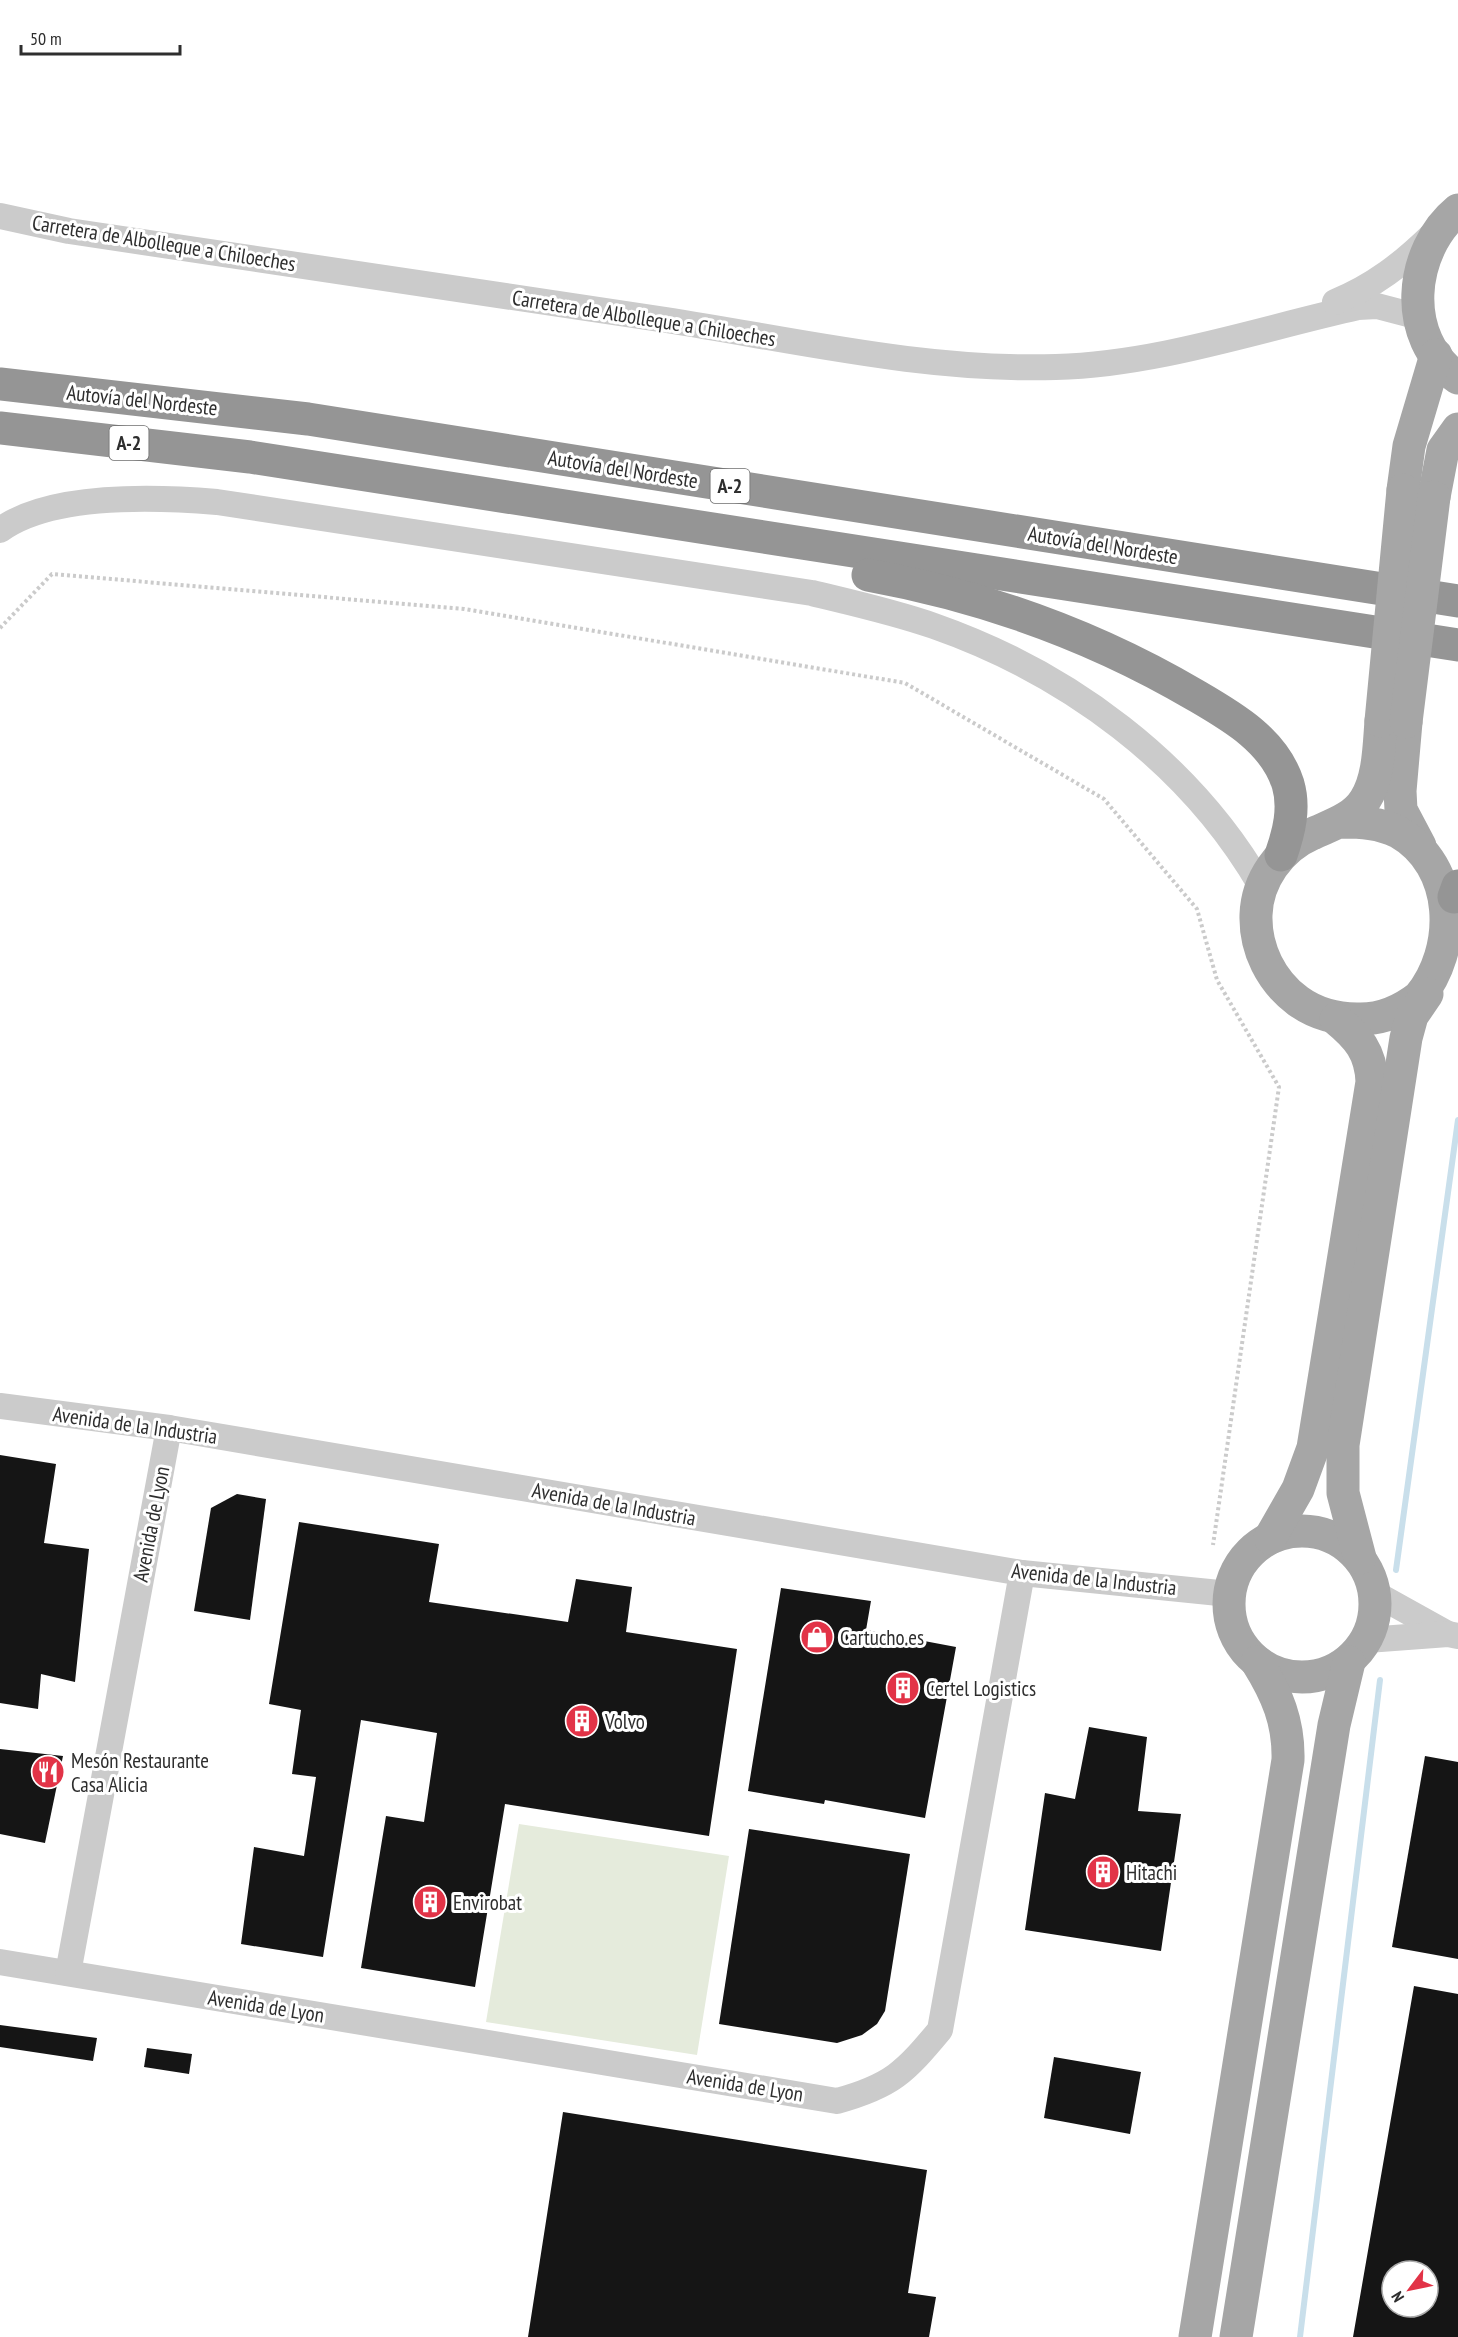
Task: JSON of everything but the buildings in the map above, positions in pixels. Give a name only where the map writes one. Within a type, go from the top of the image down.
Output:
[{"type":"highway","name":"Autovía del Nordeste","points":[[0,384],[308,419],[1458,601]]},
{"type":"highway","name":"Autovía del Nordeste","points":[[0,428],[250,457],[1458,645]]},
{"type":"highway","points":[[250,457],[452,508],[898,580],[1047,622],[1097,644],[1182,687],[1247,728],[1265,745],[1288,783],[1291,802],[1290,828],[1281,855]]},
{"type":"main road","points":[[1236,2337],[1334,1725],[1358,1651],[1374,1622],[1376,1594],[1372,1580],[1360,1558],[1343,1493],[1343,1445],[1406,1038],[1412,1016],[1454,954],[1456,891],[1420,846],[1401,810],[1394,722],[1419,493],[1409,446],[1447,367],[1424,333],[1419,317],[1418,281],[1424,255],[1448,220]]},
{"type":"main road","points":[[1419,493],[1443,450],[1458,429]]},
{"type":"main road","points":[[1270,1538],[1298,1489],[1312,1448],[1372,1082],[1371,1065],[1366,1049],[1354,1034],[1336,1019],[1301,1004],[1286,992],[1268,969],[1258,943],[1256,914],[1261,886],[1269,869],[1281,855],[1309,835],[1341,822],[1364,802],[1394,722]]},
{"type":"main road","points":[[1341,822],[1369,822],[1397,832],[1420,846]]},
{"type":"main road","points":[[1336,1019],[1371,1020],[1404,1009],[1431,987]]},
{"type":"main road","points":[[1195,2337],[1288,1760],[1285,1718],[1272,1687],[1257,1662],[1240,1643],[1230,1620],[1229,1594],[1234,1576],[1255,1547],[1270,1538],[1290,1532],[1319,1533],[1346,1545],[1360,1558]]},
{"type":"main road","points":[[1257,1662],[1279,1674],[1303,1678],[1328,1674],[1358,1651]]},
{"type":"street","name":"Carretera de Albolleque a Chiloeches","points":[[0,216],[69,231],[668,321],[844,350],[966,365],[1017,368],[1100,364],[1186,349],[1288,323],[1377,306],[1419,317]]},
{"type":"street","name":"Carretera de Albolleque a Chiloeches","points":[[1288,323],[1379,281],[1402,265],[1448,220]]},
{"type":"street","points":[[0,530],[30,514],[79,504],[143,499],[208,501],[812,593],[897,614],[972,640],[1007,656],[1046,676],[1109,719],[1155,757],[1200,801],[1227,833],[1261,886]]},
{"type":"street","name":"Avenida de la Industria","points":[[0,1406],[169,1428],[1022,1573],[1229,1594]]},
{"type":"street","name":"Avenida de Lyon","points":[[68,1973],[169,1428]]},
{"type":"street","name":"Avenida de Lyon","points":[[0,1962],[837,2101],[873,2091],[910,2067],[940,2030],[1022,1573]]},
{"type":"street","points":[[1376,1594],[1453,1635]]},
{"type":"street","points":[[1358,1651],[1453,1635]]},
{"type":"path","points":[[0,628],[52,574],[475,611],[905,683],[1104,799],[1197,909],[1218,980],[1279,1087],[1213,1545]]},
{"type":"green space","points":[[519,1824],[729,1856],[697,2055],[486,2022]]},
{"type":"waterway","points":[[1396,1570],[1458,1120]]},
{"type":"waterway","points":[[1300,2337],[1380,1680]]},
{"type":"place","name":"Cartucho.es","points":[[817,1637]]},
{"type":"place","name":"Certel Logistics","points":[[903,1688]]},
{"type":"place","name":"Volvo","points":[[582,1721]]},
{"type":"place","name":"Mesón Restaurante Casa Alicia","points":[[48,1772]]},
{"type":"place","name":"Hitachi","points":[[1103,1872]]},
{"type":"place","name":"Envirobat","points":[[430,1902]]}]
